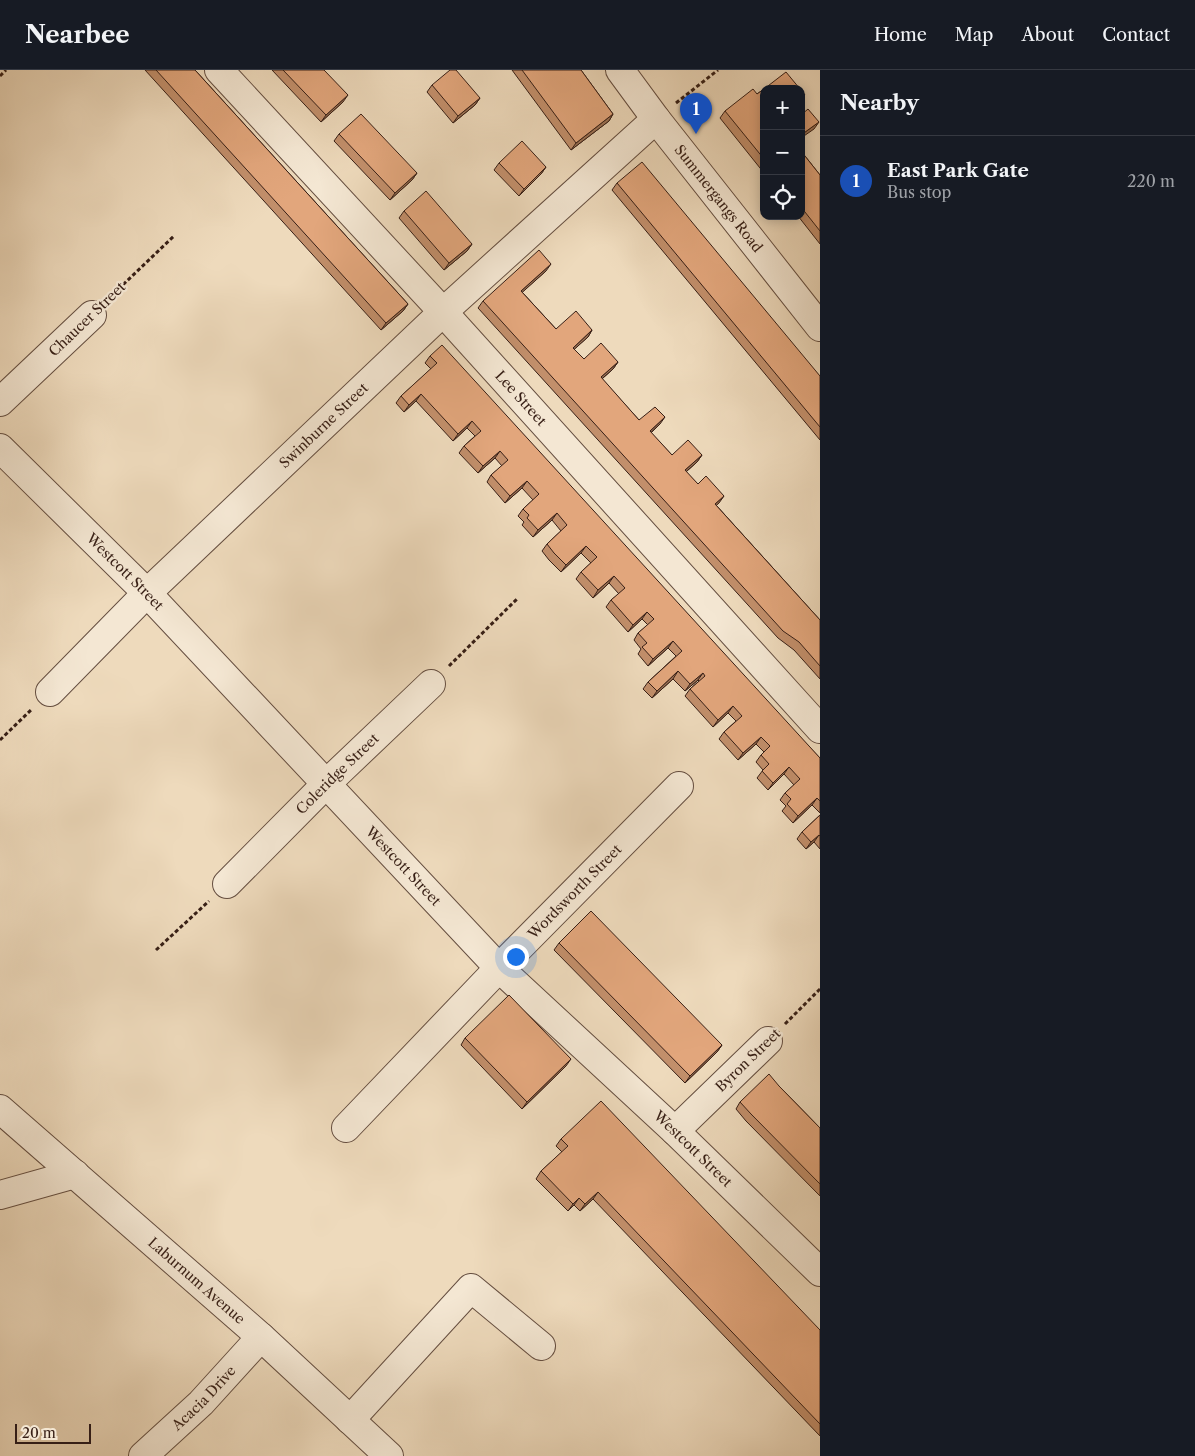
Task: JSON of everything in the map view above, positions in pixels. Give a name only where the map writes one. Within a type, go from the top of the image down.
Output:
[{"type":"street","name":"Lee Street","points":[[219,70],[443,312],[820,729]]},
{"type":"street","name":"Summergangs Road","points":[[620,70],[656,119],[820,327]]},
{"type":"street","name":"Swinburne Street","points":[[50,692],[147,593],[443,312],[656,119]]},
{"type":"street","name":"Chaucer Street","points":[[0,402],[92,314]]},
{"type":"street","name":"Westcott Street","points":[[0,448],[147,593],[499,968],[675,1131],[820,1272]]},
{"type":"street","name":"Coleridge Street","points":[[227,884],[327,783],[431,684]]},
{"type":"street","name":"Wordsworth Street","points":[[346,1128],[499,968],[679,786]]},
{"type":"street","name":"Byron Street","points":[[675,1131],[768,1041]]},
{"type":"street","name":"Laburnum Avenue","points":[[0,1109],[262,1337],[389,1456]]},
{"type":"street","points":[[0,1194],[75,1174]]},
{"type":"street","points":[[350,1420],[471,1288],[541,1346]]},
{"type":"street","name":"Acacia Drive","points":[[143,1456],[201,1403],[262,1337]]},
{"type":"path","points":[[0,76],[6,70]]},
{"type":"path","points":[[656,119],[718,70]]},
{"type":"path","name":"Chaucer Street","points":[[92,314],[174,236]]},
{"type":"path","points":[[431,684],[518,598]]},
{"type":"path","points":[[0,740],[50,692]]},
{"type":"path","points":[[156,950],[227,884]]},
{"type":"path","name":"Byron Street","points":[[768,1041],[820,989]]},
{"type":"building","points":[[156,70],[195,70],[408,304],[386,323]]},
{"type":"building","points":[[283,70],[324,70],[348,95],[326,115]]},
{"type":"building","points":[[450,70],[456,70],[480,98],[458,116],[432,85]]},
{"type":"building","points":[[522,70],[581,70],[613,114],[576,143]]},
{"type":"building","points":[[786,72],[797,85],[769,85]]},
{"type":"building","points":[[753,89],[757,94],[760,92],[760,154],[725,111]]},
{"type":"building","points":[[808,109],[819,122],[805,132],[805,130],[805,112]]},
{"type":"building","points":[[361,114],[417,173],[395,193],[339,134]]},
{"type":"building","points":[[522,141],[546,167],[524,189],[499,163]]},
{"type":"building","points":[[805,156],[820,175],[820,231],[805,212]]},
{"type":"building","points":[[642,162],[820,376],[820,427],[617,183]]},
{"type":"building","points":[[426,191],[472,244],[449,263],[404,211]]},
{"type":"building","points":[[539,250],[551,264],[521,291],[556,329],[576,311],[592,330],[573,348],[584,359],[601,343],[618,362],[601,377],[639,420],[655,407],[665,417],[650,431],[672,455],[688,440],[702,455],[685,470],[698,484],[706,476],[724,496],[715,504],[820,620],[820,666],[799,642],[783,631],[483,301]]},
{"type":"building","points":[[442,345],[820,758],[820,801],[817,798],[798,816],[787,804],[791,799],[785,793],[800,779],[789,767],[773,783],[762,771],[769,764],[761,755],[770,746],[761,737],[743,753],[724,732],[742,716],[733,706],[718,720],[690,689],[705,676],[703,673],[690,684],[678,671],[657,691],[648,682],[682,651],[673,641],[653,659],[642,647],[647,643],[638,633],[654,619],[647,612],[633,625],[611,600],[625,588],[614,576],[598,590],[581,572],[597,557],[586,546],[566,565],[554,553],[547,544],[567,525],[557,513],[538,530],[527,518],[529,515],[523,509],[539,494],[527,481],[510,496],[491,475],[508,460],[500,451],[483,466],[464,446],[481,431],[472,421],[458,434],[421,394],[409,405],[401,396],[437,363],[430,356]]},
{"type":"building","points":[[820,815],[820,836],[811,842],[802,832]]},
{"type":"building","points":[[591,911],[722,1045],[690,1076],[559,943]]},
{"type":"building","points":[[509,995],[571,1059],[527,1102],[465,1038]]},
{"type":"building","points":[[769,1074],[820,1128],[820,1184],[740,1102]]},
{"type":"building","points":[[601,1101],[820,1330],[820,1424],[598,1192],[585,1204],[579,1198],[573,1204],[541,1171],[568,1146],[561,1139]]},
{"type":"place","name":"East Park Gate","points":[[696,134]]}]
